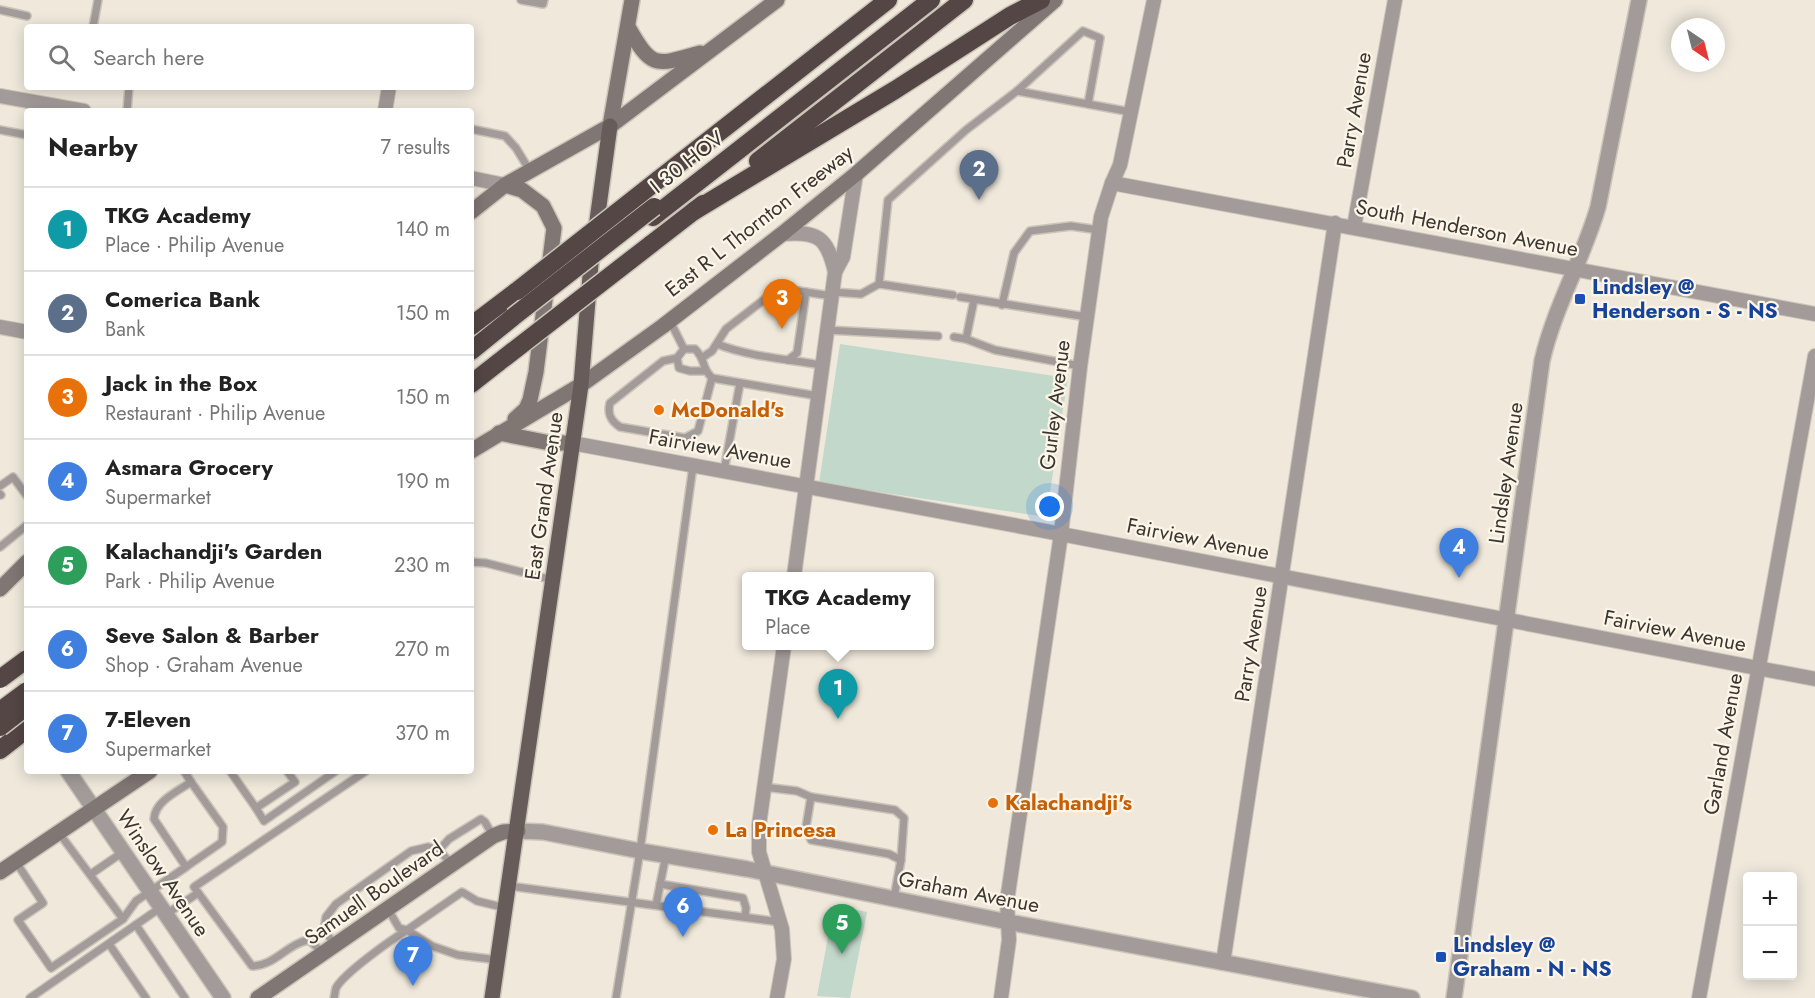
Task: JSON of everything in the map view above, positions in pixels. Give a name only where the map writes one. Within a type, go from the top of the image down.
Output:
[{"type":"highway","points":[[474,323],[888,0]]},
{"type":"highway","name":"I 30 HOV","points":[[654,212],[919,0]]},
{"type":"highway","name":"I 30 HOV","points":[[474,349],[513,322],[931,0]]},
{"type":"highway","points":[[474,382],[964,0]]},
{"type":"highway","points":[[694,211],[895,90],[1010,16],[1041,0]]},
{"type":"highway","name":"I 30 HOV","points":[[474,356],[513,322]]},
{"type":"highway","points":[[0,680],[24,661]]},
{"type":"highway","points":[[0,711],[24,694]]},
{"type":"highway","points":[[0,727],[24,710]]},
{"type":"highway","points":[[1,749],[24,731]]},
{"type":"main road","name":"East Grand Avenue","points":[[492,998],[581,385],[591,264],[610,126],[632,0]]},
{"type":"main road","points":[[474,210],[506,185],[610,126],[777,0]]},
{"type":"main road","name":"East R L Thornton Freeway","points":[[474,449],[581,385],[782,234],[856,174],[1055,0]]},
{"type":"main road","points":[[628,27],[640,48],[649,58],[658,62],[667,63],[711,49]]},
{"type":"main road","points":[[499,433],[526,409],[530,400],[536,372],[554,228],[543,206],[522,190],[506,185]]},
{"type":"main road","points":[[499,433],[550,443],[572,443]]},
{"type":"main road","points":[[0,589],[24,565]]},
{"type":"main road","points":[[0,872],[146,774]]},
{"type":"main road","name":"Samuell Boulevard","points":[[258,998],[493,836],[503,832],[518,831]]},
{"type":"street","name":"Gurley Avenue","points":[[1001,998],[1009,940],[1007,901],[1061,534],[1080,366],[1099,230],[1101,217],[1120,165],[1154,0]]},
{"type":"street","name":"Parry Avenue","points":[[1354,227],[1395,0]]},
{"type":"street","name":"Lindsley Avenue","points":[[1454,998],[1542,361],[1547,340],[1590,236],[1598,207],[1625,81],[1639,0]]},
{"type":"street","points":[[386,108],[388,90]]},
{"type":"street","points":[[0,96],[67,108]]},
{"type":"street","points":[[795,572],[832,294],[836,272],[843,256],[856,174]]},
{"type":"street","points":[[474,179],[506,185]]},
{"type":"street","name":"South Henderson Avenue","points":[[1112,183],[1815,314]]},
{"type":"street","name":"Parry Avenue","points":[[1224,963],[1335,223]]},
{"type":"street","points":[[782,234],[799,233],[816,237],[830,251],[836,272]]},
{"type":"street","points":[[0,327],[24,331]]},
{"type":"street","name":"Garland Avenue","points":[[1699,998],[1815,357]]},
{"type":"street","name":"Fairview Avenue","points":[[572,443],[1061,534],[1815,679]]},
{"type":"street","points":[[777,998],[784,959],[780,922],[759,852],[759,825],[783,650]]},
{"type":"street","points":[[0,671],[24,704]]},
{"type":"street","name":"Winslow Avenue","points":[[70,774],[223,998]]},
{"type":"street","name":"Graham Avenue","points":[[518,831],[543,832],[1412,998]]},
{"type":"lane","points":[[94,24],[98,0]]},
{"type":"lane","points":[[521,0],[543,4],[544,0]]},
{"type":"lane","points":[[0,10],[27,16]]},
{"type":"lane","points":[[879,284],[888,200],[966,130],[1017,91],[1083,31],[1100,38],[1088,104]]},
{"type":"lane","points":[[127,108],[129,90]]},
{"type":"lane","points":[[1017,91],[1131,112]]},
{"type":"lane","points":[[0,130],[24,134]]},
{"type":"lane","points":[[474,130],[506,136],[530,171]]},
{"type":"lane","points":[[1002,305],[1014,253],[1030,231],[1071,226],[1099,230]]},
{"type":"lane","points":[[703,357],[712,351],[726,330],[779,288],[832,294],[861,294],[879,284],[1087,317]]},
{"type":"lane","points":[[788,360],[796,353],[806,292]]},
{"type":"lane","points":[[966,339],[974,300]]},
{"type":"lane","points":[[669,321],[684,349]]},
{"type":"lane","points":[[827,330],[938,336]]},
{"type":"lane","points":[[954,337],[995,350],[1080,366]]},
{"type":"lane","points":[[717,344],[730,349],[822,365]]},
{"type":"lane","points":[[684,349],[695,349],[703,357],[705,371],[712,378],[818,396]]},
{"type":"lane","points":[[684,349],[677,358],[663,361],[610,403],[608,410],[614,423],[685,438],[698,431],[712,378]]},
{"type":"lane","points":[[677,358],[679,368],[705,371]]},
{"type":"lane","points":[[724,471],[740,383]]},
{"type":"lane","points":[[616,998],[640,851],[693,466]]},
{"type":"lane","points":[[0,486],[13,477],[24,491]]},
{"type":"lane","points":[[0,547],[8,535],[24,524]]},
{"type":"lane","points":[[474,562],[486,563],[553,580]]},
{"type":"lane","points":[[16,862],[43,903],[18,920],[51,968],[123,919],[136,901],[222,842],[223,827],[186,774]]},
{"type":"lane","points":[[232,774],[264,821],[332,774]]},
{"type":"lane","points":[[256,808],[295,782],[289,774]]},
{"type":"lane","points":[[329,949],[309,940],[301,941],[271,962],[261,966],[252,966],[194,887],[362,774]]},
{"type":"lane","points":[[186,867],[154,819],[154,810],[160,803],[191,782]]},
{"type":"lane","points":[[764,787],[895,810],[904,818],[901,860],[894,898]]},
{"type":"lane","points":[[811,797],[806,827],[812,840],[889,854],[901,860]]},
{"type":"lane","points":[[439,850],[449,839],[481,819],[493,836]]},
{"type":"lane","points":[[59,833],[123,919]]},
{"type":"lane","points":[[329,949],[324,930],[326,917],[336,904],[411,851],[428,847],[439,850],[447,859]]},
{"type":"lane","points":[[91,874],[123,852]]},
{"type":"lane","points":[[656,905],[666,855]]},
{"type":"lane","points":[[660,884],[743,898],[746,908],[745,917]]},
{"type":"lane","points":[[509,886],[780,922]]},
{"type":"lane","points":[[334,998],[336,988],[381,947],[462,892],[477,900],[506,908]]},
{"type":"lane","points":[[30,998],[136,925],[198,893]]},
{"type":"lane","points":[[388,909],[399,928],[407,930],[432,945],[458,955],[498,960]]},
{"type":"lane","points":[[136,925],[185,998]]},
{"type":"lane","points":[[109,944],[146,998]]},
{"type":"green space","points":[[840,344],[1068,378],[1046,517],[819,483]]},
{"type":"green space","points":[[834,905],[867,912],[850,998],[817,996]]},
{"type":"place","name":"Comerica Bank","points":[[979,200]]},
{"type":"place","name":"Lindsley @ Henderson - S - NS","points":[[1580,299]]},
{"type":"place","name":"Jack in the Box","points":[[782,329]]},
{"type":"place","name":"McDonald's","points":[[659,410]]},
{"type":"place","name":"Asmara Grocery","points":[[1459,578]]},
{"type":"place","name":"TKG Academy","points":[[838,719]]},
{"type":"place","name":"Kalachandji's","points":[[993,803]]},
{"type":"place","name":"La Princesa","points":[[713,830]]},
{"type":"place","name":"Seve Salon & Barber","points":[[683,937]]},
{"type":"place","name":"Kalachandji's Garden","points":[[842,954]]},
{"type":"place","name":"Lindsley @ Graham - N - NS","points":[[1441,957]]},
{"type":"place","name":"7-Eleven","points":[[413,986]]}]
